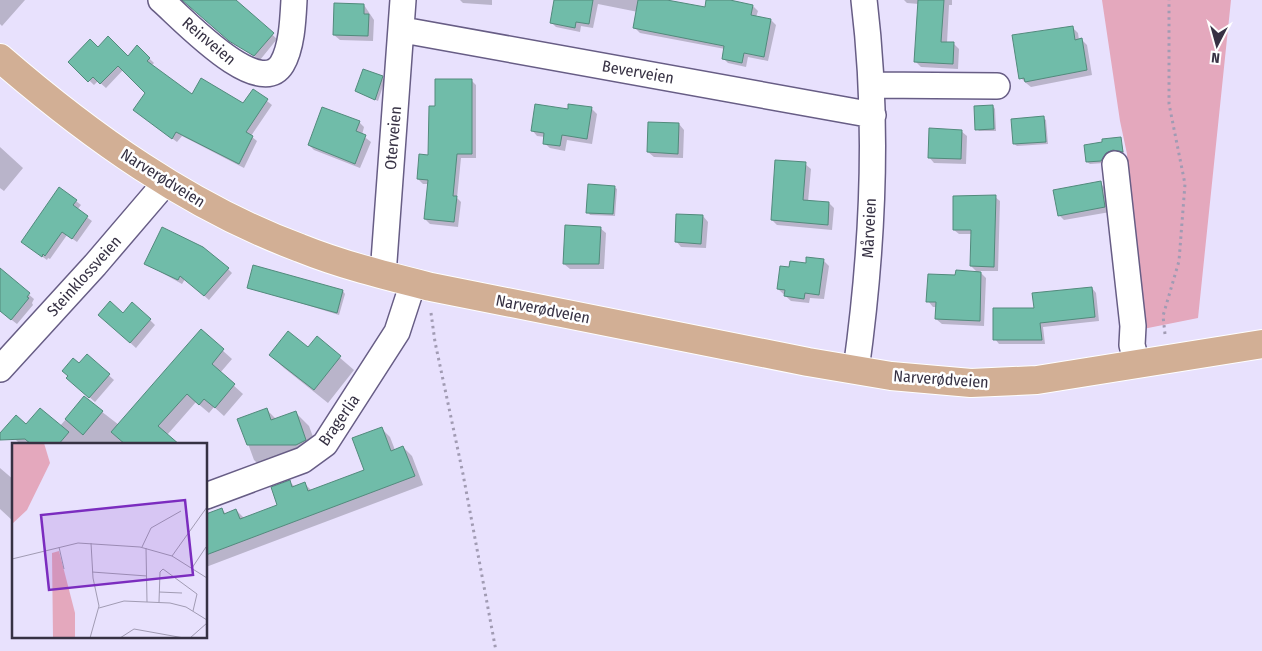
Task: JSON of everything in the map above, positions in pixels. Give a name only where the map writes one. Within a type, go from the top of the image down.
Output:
[{"type":"main road","name":"Narverødveien","points":[[1,62],[84,126],[166,182],[209,207],[299,248],[383,275],[422,285],[856,370],[971,383],[1037,380],[1262,344]]},
{"type":"street","name":"Reinveien","points":[[161,0],[237,66],[255,72],[263,72],[278,69],[283,63],[288,49],[294,0]]},
{"type":"street","name":"Oterveien","points":[[383,275],[403,30],[403,0]]},
{"type":"street","name":"Mårveien","points":[[856,370],[862,329],[871,224],[873,115],[864,0]]},
{"type":"street","name":"Beverveien","points":[[403,30],[873,115]]},
{"type":"street","points":[[872,85],[997,86]]},
{"type":"street","points":[[1115,164],[1133,326],[1132,345],[1137,364]]},
{"type":"street","name":"Steinklossveien","points":[[0,369],[95,266],[166,182]]},
{"type":"street","name":"Bragerlia","points":[[208,495],[303,460],[325,444],[397,332],[422,285]]},
{"type":"path","points":[[1167,360],[1163,316],[1179,261],[1184,184],[1168,104],[1169,0]]},
{"type":"path","points":[[422,285],[430,302],[435,342],[463,474],[496,651]]},
{"type":"shaded area","points":[[1102,0],[1231,0],[1198,318],[1138,330],[1127,154],[1120,121]]},
{"type":"building","points":[[182,0],[236,0],[274,33],[254,56],[229,41]]},
{"type":"building","points":[[554,0],[593,0],[589,24],[576,22],[575,28],[550,23]]},
{"type":"building","points":[[638,0],[667,0],[705,7],[706,0],[730,0],[753,5],[751,15],[771,19],[764,57],[744,53],[742,63],[722,59],[724,46],[633,28]]},
{"type":"building","points":[[918,0],[944,0],[941,42],[954,42],[953,64],[914,62]]},
{"type":"building","points":[[334,3],[364,4],[364,14],[369,14],[368,36],[333,35]]},
{"type":"building","points":[[1073,26],[1075,40],[1082,38],[1087,70],[1025,82],[1024,78],[1019,79],[1012,35]]},
{"type":"building","points":[[108,36],[128,56],[137,45],[150,58],[147,61],[192,94],[201,78],[243,103],[253,89],[268,99],[246,132],[253,136],[239,164],[176,132],[172,139],[133,110],[145,93],[118,66],[100,84],[93,77],[88,82],[68,62],[90,39],[98,47]]},
{"type":"building","points":[[363,69],[383,76],[375,100],[355,91]]},
{"type":"building","points":[[435,79],[472,79],[472,154],[457,154],[453,196],[457,196],[454,222],[424,219],[428,180],[417,179],[419,154],[428,155],[429,106],[435,106]]},
{"type":"building","points":[[535,104],[568,109],[568,104],[592,107],[587,139],[562,135],[560,146],[543,144],[544,133],[531,131]]},
{"type":"building","points":[[993,105],[994,129],[975,130],[974,106]]},
{"type":"building","points":[[322,107],[360,121],[356,131],[366,135],[355,164],[308,145]]},
{"type":"building","points":[[1044,116],[1046,142],[1013,144],[1011,119]]},
{"type":"building","points":[[648,122],[679,123],[678,154],[647,152]]},
{"type":"building","points":[[929,128],[962,130],[961,159],[928,158]]},
{"type":"building","points":[[1121,137],[1123,152],[1113,150],[1106,153],[1101,161],[1086,162],[1084,145],[1102,142],[1102,139]]},
{"type":"building","points":[[775,160],[806,162],[803,200],[829,202],[828,225],[771,220]]},
{"type":"building","points":[[1101,181],[1105,207],[1058,216],[1053,190]]},
{"type":"building","points":[[588,184],[615,186],[613,214],[586,213]]},
{"type":"building","points":[[59,187],[77,200],[73,205],[88,216],[72,239],[62,232],[45,256],[43,254],[42,257],[21,242]]},
{"type":"building","points":[[996,195],[994,267],[970,266],[971,230],[953,230],[953,196]]},
{"type":"building","points":[[676,214],[703,215],[701,244],[675,242]]},
{"type":"building","points":[[565,225],[601,227],[599,264],[563,264]]},
{"type":"building","points":[[162,227],[203,247],[229,268],[204,296],[180,276],[178,280],[144,264]]},
{"type":"building","points":[[806,257],[824,259],[819,295],[805,293],[804,299],[784,296],[785,290],[777,289],[780,266],[789,267],[790,261],[806,263]]},
{"type":"building","points":[[253,265],[343,290],[337,313],[247,288]]},
{"type":"building","points":[[0,268],[30,293],[27,297],[29,298],[11,320],[0,311]]},
{"type":"building","points":[[956,270],[981,272],[980,321],[935,319],[936,302],[926,302],[928,274],[955,275]]},
{"type":"building","points":[[1092,287],[1095,317],[1040,323],[1042,340],[993,340],[993,308],[1034,308],[1032,293]]},
{"type":"building","points":[[110,301],[123,313],[132,302],[151,319],[130,343],[98,315]]},
{"type":"building","points":[[201,329],[224,349],[212,364],[235,384],[215,408],[204,399],[199,405],[187,394],[158,426],[178,443],[124,443],[111,432]]},
{"type":"building","points":[[288,331],[308,347],[317,336],[341,356],[314,390],[269,355]]},
{"type":"building","points":[[87,354],[110,374],[89,398],[66,378],[68,376],[62,371],[73,358],[79,363]]},
{"type":"building","points":[[84,396],[103,411],[83,435],[65,419]]},
{"type":"building","points":[[40,408],[69,432],[60,443],[30,443],[25,439],[0,440],[0,433],[16,415],[26,424]]},
{"type":"building","points":[[267,408],[271,420],[296,411],[306,440],[296,445],[247,445],[237,419]]},
{"type":"building","points":[[382,427],[391,451],[403,446],[415,476],[208,554],[208,513],[222,508],[224,514],[236,509],[240,519],[277,505],[271,487],[290,480],[292,487],[305,482],[308,491],[364,470],[352,438]]}]
